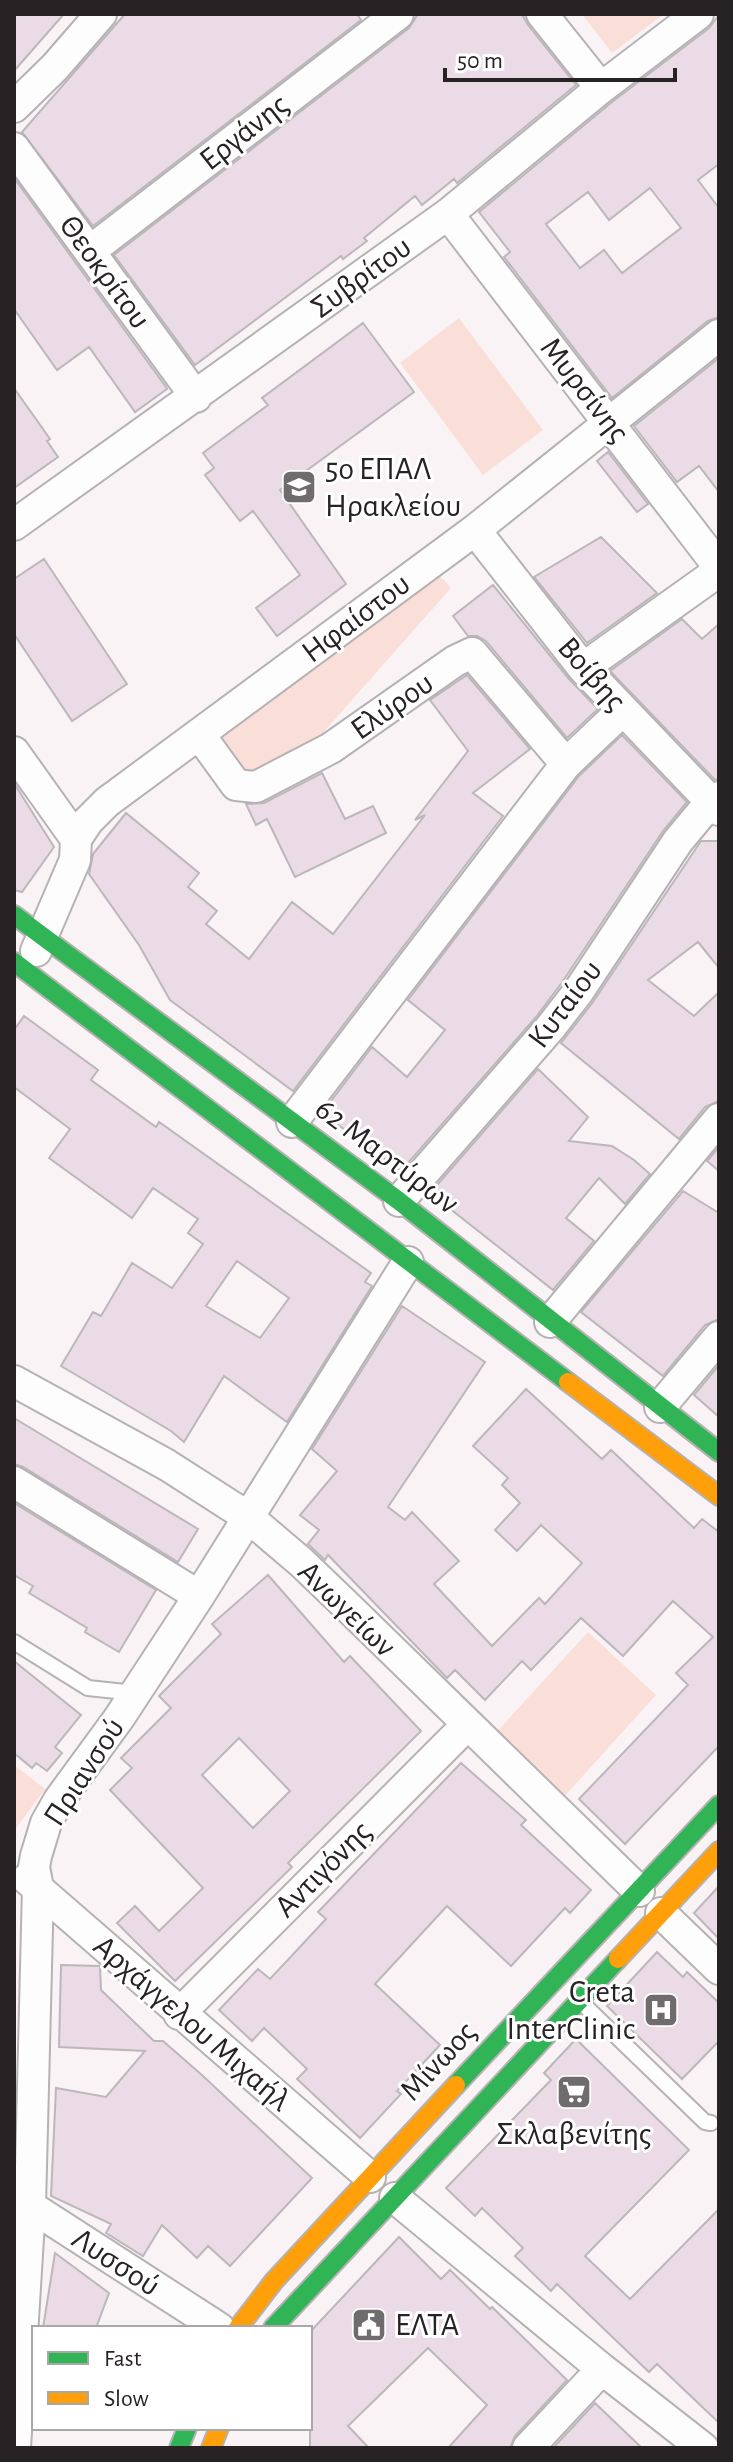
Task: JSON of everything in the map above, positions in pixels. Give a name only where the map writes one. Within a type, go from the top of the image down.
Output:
[{"type":"main road","name":"62 Μαρτύρων","points":[[14,915],[399,1201],[719,1452]]},
{"type":"main road","points":[[18,974],[719,1496]]},
{"type":"main road","name":"Μίνωος","points":[[240,2326],[274,2281],[719,1805]]},
{"type":"main road","name":"Μίνωος","points":[[275,2326],[719,1851]]},
{"type":"street","points":[[14,107],[55,67],[101,14]]},
{"type":"street","name":"Εργάνης","points":[[90,251],[398,14]]},
{"type":"street","points":[[542,14],[601,88]]},
{"type":"street","name":"Συβρίτου","points":[[14,525],[448,214],[601,88],[698,14]]},
{"type":"street","name":"Θεοκρίτου","points":[[14,148],[196,397]]},
{"type":"street","name":"Μυρσίνης","points":[[448,214],[719,569]]},
{"type":"street","name":"Ηφαίστου","points":[[18,974],[43,936],[75,860],[76,839],[107,802],[475,530],[719,335]]},
{"type":"street","name":"Βοίβης","points":[[475,530],[583,668],[717,803]]},
{"type":"street","points":[[583,668],[719,569]]},
{"type":"street","name":"Ελύρου","points":[[199,734],[236,785],[256,787],[331,748],[455,661],[472,653],[566,764]]},
{"type":"street","points":[[292,1122],[566,764],[623,710]]},
{"type":"street","points":[[14,752],[76,839]]},
{"type":"street","name":"Κυταίου","points":[[399,1201],[550,1028],[578,992],[678,841],[717,803]]},
{"type":"street","points":[[550,1322],[719,1119]]},
{"type":"street","name":"Πριανσού","points":[[15,2448],[22,2201],[38,1888],[34,1867],[46,1823],[199,1596],[408,1262]]},
{"type":"street","points":[[660,1407],[719,1337]]},
{"type":"street","name":"Ανωγείων","points":[[14,1381],[167,1465],[248,1517],[301,1562],[639,1891]]},
{"type":"street","points":[[14,1482],[199,1596]]},
{"type":"street","name":"Αντιγόνης","points":[[179,2014],[467,1725]]},
{"type":"street","name":"Αρχάγγελου Μιχαήλ","points":[[14,1868],[370,2177]]},
{"type":"street","points":[[661,1913],[719,1969]]},
{"type":"street","points":[[395,2198],[703,2448]]},
{"type":"street","name":"Λυσσού","points":[[22,2201],[216,2326]]},
{"type":"street","points":[[528,2448],[602,2369]]},
{"type":"lane","points":[[14,1642],[88,1688],[135,1693]]},
{"type":"lane","points":[[580,2000],[705,2122],[711,2123]]},
{"type":"shaded area","points":[[582,14],[664,14],[612,53]]},
{"type":"shaded area","points":[[459,318],[543,430],[483,475],[400,363]]},
{"type":"shaded area","points":[[438,574],[451,588],[313,744],[270,769],[246,772],[219,734]]},
{"type":"shaded area","points":[[588,1632],[656,1695],[562,1799],[493,1736]]},
{"type":"shaded area","points":[[14,1765],[45,1789],[14,1831]]},
{"type":"building","points":[[14,14],[64,14],[14,71]]},
{"type":"building","points":[[125,14],[357,14],[361,20],[93,226],[22,132]]},
{"type":"building","points":[[418,14],[522,14],[576,85],[457,183],[454,179],[422,205],[415,196],[364,238],[367,241],[343,259],[341,256],[195,365],[114,255],[409,28]]},
{"type":"building","points":[[719,15],[719,164],[698,180],[719,208],[719,317],[708,321],[612,398],[504,257],[510,252],[479,212],[612,102],[709,28]],"holes":[[[650,188],[681,228],[622,273],[604,250],[580,268],[546,224],[588,192],[609,220]]]},
{"type":"building","points":[[14,178],[166,387],[135,412],[89,347],[57,370],[14,309]]},
{"type":"building","points":[[363,323],[414,392],[280,490],[346,584],[277,636],[256,608],[300,575],[253,511],[240,521],[205,475],[214,468],[203,453],[268,405],[262,398]]},
{"type":"building","points":[[719,358],[719,492],[699,466],[677,482],[634,426]]},
{"type":"building","points":[[14,388],[50,439],[47,441],[58,457],[14,488]]},
{"type":"building","points":[[608,452],[648,504],[637,512],[597,461]]},
{"type":"building","points":[[601,537],[657,593],[587,643],[534,577]]},
{"type":"building","points":[[44,559],[127,684],[72,721],[14,634],[14,579]]},
{"type":"building","points":[[493,585],[569,679],[598,709],[567,738],[486,641],[477,636],[468,636],[453,616]]},
{"type":"building","points":[[682,619],[702,639],[719,624],[719,779],[715,780],[610,671]]},
{"type":"building","points":[[467,675],[530,749],[473,793],[503,816],[293,1091],[170,1000],[139,945],[89,874],[93,854],[126,813],[199,873],[188,887],[217,911],[206,924],[249,959],[292,902],[333,934],[425,815],[415,820],[468,751],[430,700]]},
{"type":"building","points":[[622,735],[687,802],[663,831],[536,1017],[401,1171],[322,1113],[372,1047],[407,1077],[445,1030],[408,1000],[579,776]]},
{"type":"building","points":[[322,773],[345,819],[373,806],[386,833],[295,877],[267,819],[256,825],[246,804],[264,803]]},
{"type":"building","points":[[14,783],[54,847],[22,892],[14,890]]},
{"type":"building","points":[[701,841],[719,841],[719,968],[698,942],[648,980],[694,1016],[719,992],[719,1101],[705,1107],[679,1139],[561,1043],[593,1002]]},
{"type":"building","points":[[24,1016],[98,1070],[91,1080],[156,1127],[159,1122],[371,1273],[365,1282],[372,1286],[287,1422],[224,1376],[184,1442],[171,1431],[61,1366],[93,1312],[101,1316],[132,1263],[172,1288],[203,1244],[188,1233],[198,1219],[153,1188],[132,1218],[49,1158],[70,1129],[14,1087],[14,1030]],"holes":[[[237,1261],[289,1298],[260,1338],[206,1306]]]},
{"type":"building","points":[[538,1069],[588,1117],[569,1141],[612,1146],[650,1174],[625,1204],[599,1178],[566,1218],[594,1241],[553,1290],[430,1193]]},
{"type":"building","points":[[719,1147],[719,1171],[707,1161]]},
{"type":"building","points":[[683,1191],[719,1213],[719,1319],[705,1325],[663,1376],[581,1312]]},
{"type":"building","points":[[402,1306],[485,1362],[388,1507],[405,1520],[412,1512],[459,1561],[434,1584],[492,1646],[539,1598],[545,1604],[582,1563],[541,1525],[517,1551],[495,1530],[520,1503],[502,1485],[508,1478],[473,1446],[526,1389],[602,1459],[611,1450],[694,1528],[702,1519],[719,1532],[719,1746],[625,1844],[579,1799],[688,1685],[676,1673],[713,1637],[673,1601],[623,1656],[581,1618],[531,1670],[522,1661],[485,1700],[455,1670],[447,1678],[328,1555],[325,1560],[308,1544],[319,1530],[300,1515],[337,1471],[312,1449]]},
{"type":"building","points":[[719,1365],[719,1417],[694,1395]]},
{"type":"building","points":[[14,1418],[198,1529],[178,1562],[14,1464]]},
{"type":"building","points":[[14,1503],[156,1590],[119,1652],[85,1632],[87,1628],[29,1593],[33,1586],[14,1575]]},
{"type":"building","points":[[268,1575],[344,1662],[350,1656],[421,1731],[288,1863],[292,1867],[175,1981],[117,1923],[135,1906],[159,1931],[203,1888],[110,1790],[132,1768],[121,1758],[171,1708],[159,1696],[221,1634],[212,1624]],"holes":[[[239,1738],[290,1791],[253,1828],[202,1775]]]},
{"type":"building","points":[[14,1661],[81,1715],[55,1747],[62,1753],[47,1771],[36,1763],[32,1768],[14,1753]]},
{"type":"building","points":[[461,1763],[526,1820],[521,1825],[591,1890],[570,1913],[565,1908],[511,1966],[447,1906],[375,1984],[440,2045],[397,2091],[401,2094],[360,2138],[297,2079],[307,2069],[264,2028],[252,2041],[219,2010],[258,1969],[270,1979],[326,1919],[318,1912]]},
{"type":"building","points":[[719,1886],[719,1939],[694,1913]]},
{"type":"building","points":[[657,1952],[683,1977],[687,1972],[719,2003],[719,2041],[682,2079],[607,2006]]},
{"type":"building","points":[[61,1965],[100,1966],[101,1990],[154,2041],[163,2041],[203,2076],[312,2178],[230,2266],[208,2246],[197,2258],[162,2225],[143,2256],[106,2233],[111,2224],[51,2196],[56,2088],[106,2097],[145,2051],[59,2047]]},
{"type":"building","points":[[576,2039],[689,2150],[585,2256],[630,2299],[719,2209],[719,2423],[657,2364],[649,2372],[557,2284],[551,2291],[515,2256],[523,2248],[482,2208],[475,2216],[446,2188],[551,2080],[544,2073]]},
{"type":"building","points":[[399,2237],[441,2279],[450,2270],[567,2380],[515,2436],[510,2448],[448,2448],[487,2405],[428,2348],[348,2426],[369,2448],[310,2448],[312,2330]]},
{"type":"building","points":[[55,2253],[109,2293],[97,2326],[43,2326]]},
{"type":"building","points":[[595,2403],[642,2448],[553,2448]]},
{"type":"traffic: fast","points":[[14,915],[399,1201],[719,1452]]},
{"type":"traffic: fast","points":[[14,962],[568,1382]]},
{"type":"traffic: fast","points":[[456,2085],[719,1805]]},
{"type":"traffic: fast","points":[[275,2326],[618,1959]]},
{"type":"traffic: fast","points":[[179,2448],[186,2430]]},
{"type":"traffic: slow","points":[[568,1382],[719,1496]]},
{"type":"traffic: slow","points":[[618,1959],[719,1851]]},
{"type":"traffic: slow","points":[[240,2326],[274,2281],[456,2085]]},
{"type":"traffic: slow","points":[[211,2448],[218,2430]]},
{"type":"place","name":"5ο ΕΠΑΛ Ηρακλείου","points":[[299,487]]},
{"type":"place","name":"Creta InterClinic","points":[[661,2010]]},
{"type":"place","name":"Σκλαβενίτης","points":[[574,2092]]},
{"type":"place","name":"ΕΛΤΑ","points":[[369,2325]]}]
